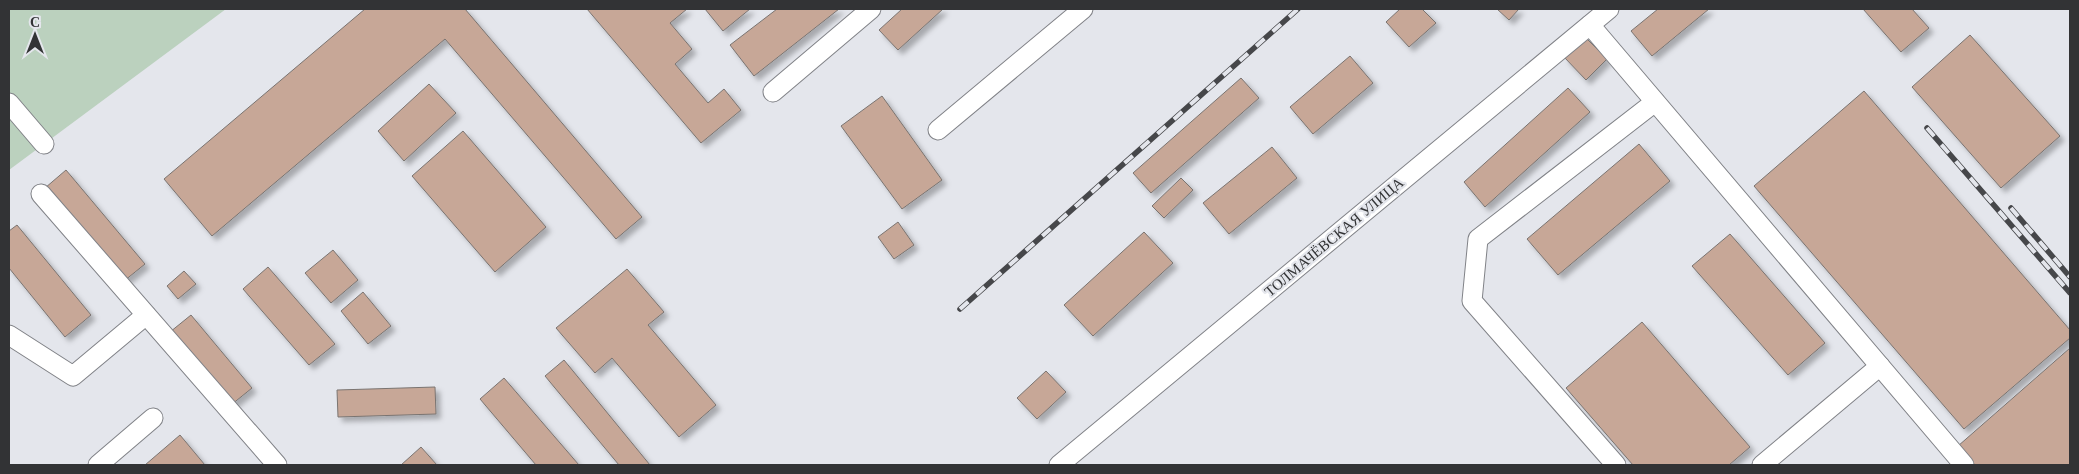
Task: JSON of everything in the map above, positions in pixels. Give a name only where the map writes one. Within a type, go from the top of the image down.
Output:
[{"type":"street","points":[[773,92],[871,9]]},
{"type":"street","points":[[938,130],[1083,9]]},
{"type":"street","name":"ТОЛМАЧЁВСКАЯ УЛИЦА","points":[[1059,465],[1609,9]]},
{"type":"street","points":[[1590,25],[1964,465]]},
{"type":"street","points":[[1616,465],[1472,301],[1478,239],[1655,102]]},
{"type":"street","points":[[9,103],[44,144]]},
{"type":"street","points":[[41,194],[277,465]]},
{"type":"street","points":[[9,334],[73,376],[146,315]]},
{"type":"street","points":[[1762,465],[1880,366]]},
{"type":"street","points":[[98,465],[153,418]]},
{"type":"green space","points":[[9,9],[226,9],[9,170]]},
{"type":"building","points":[[365,9],[465,9],[642,217],[616,239],[445,39],[212,236],[164,179]]},
{"type":"building","points":[[587,9],[687,9],[670,23],[692,49],[675,64],[708,103],[724,89],[741,110],[701,143]]},
{"type":"building","points":[[705,9],[750,9],[723,31]]},
{"type":"building","points":[[777,9],[839,9],[754,76],[730,45]]},
{"type":"building","points":[[902,9],[943,9],[898,50],[879,30]]},
{"type":"building","points":[[1400,9],[1422,9],[1436,23],[1409,47],[1386,22]]},
{"type":"building","points":[[1497,9],[1519,9],[1509,20]]},
{"type":"building","points":[[1658,9],[1709,9],[1652,56],[1631,31]]},
{"type":"building","points":[[1863,9],[1912,9],[1929,28],[1901,52]]},
{"type":"building","points":[[1970,35],[2060,136],[2001,188],[1912,87]]},
{"type":"building","points":[[1585,37],[1607,59],[1586,80],[1564,57]]},
{"type":"building","points":[[1350,56],[1373,83],[1313,134],[1290,107]]},
{"type":"building","points":[[1241,78],[1259,98],[1151,193],[1133,173]]},
{"type":"building","points":[[429,84],[456,113],[404,161],[378,131]]},
{"type":"building","points":[[1568,88],[1590,112],[1485,207],[1464,182]]},
{"type":"building","points":[[1864,91],[2070,330],[2070,338],[1964,429],[1754,186]]},
{"type":"building","points":[[882,96],[942,180],[902,209],[841,126]]},
{"type":"building","points":[[463,131],[546,227],[495,272],[412,176]]},
{"type":"building","points":[[1639,144],[1670,181],[1558,275],[1527,239]]},
{"type":"building","points":[[1272,147],[1297,178],[1229,234],[1203,203]]},
{"type":"building","points":[[66,170],[145,264],[124,281],[45,188]]},
{"type":"building","points":[[1181,178],[1193,190],[1164,218],[1152,206]]},
{"type":"building","points":[[898,222],[914,245],[894,259],[878,237]]},
{"type":"building","points":[[17,225],[91,315],[65,337],[9,268],[9,231]]},
{"type":"building","points":[[1144,232],[1173,263],[1093,336],[1064,305]]},
{"type":"building","points":[[1730,234],[1825,343],[1788,375],[1692,266]]},
{"type":"building","points":[[333,250],[358,280],[331,303],[305,273]]},
{"type":"building","points":[[268,267],[335,344],[309,365],[243,289]]},
{"type":"building","points":[[627,269],[664,312],[648,325],[716,405],[679,437],[612,358],[595,373],[556,328]]},
{"type":"building","points":[[184,271],[196,284],[178,299],[167,286]]},
{"type":"building","points":[[363,292],[391,326],[368,344],[341,311]]},
{"type":"building","points":[[191,315],[252,388],[231,405],[170,332]]},
{"type":"building","points":[[1642,322],[1750,447],[1729,465],[1633,465],[1566,388]]},
{"type":"building","points":[[2070,348],[2070,465],[1975,465],[1958,446]]},
{"type":"building","points":[[564,360],[650,465],[619,465],[545,376]]},
{"type":"building","points":[[1046,371],[1066,392],[1037,419],[1017,398]]},
{"type":"building","points":[[504,378],[579,465],[536,465],[480,399]]},
{"type":"building","points":[[435,387],[436,414],[338,417],[337,390]]},
{"type":"building","points":[[180,435],[205,465],[145,465]]},
{"type":"building","points":[[421,447],[437,465],[401,465]]},
{"type":"railway","points":[[960,309],[1298,9]]},
{"type":"railway","points":[[1927,128],[2070,293]]},
{"type":"railway","points":[[2011,208],[2070,277]]}]
